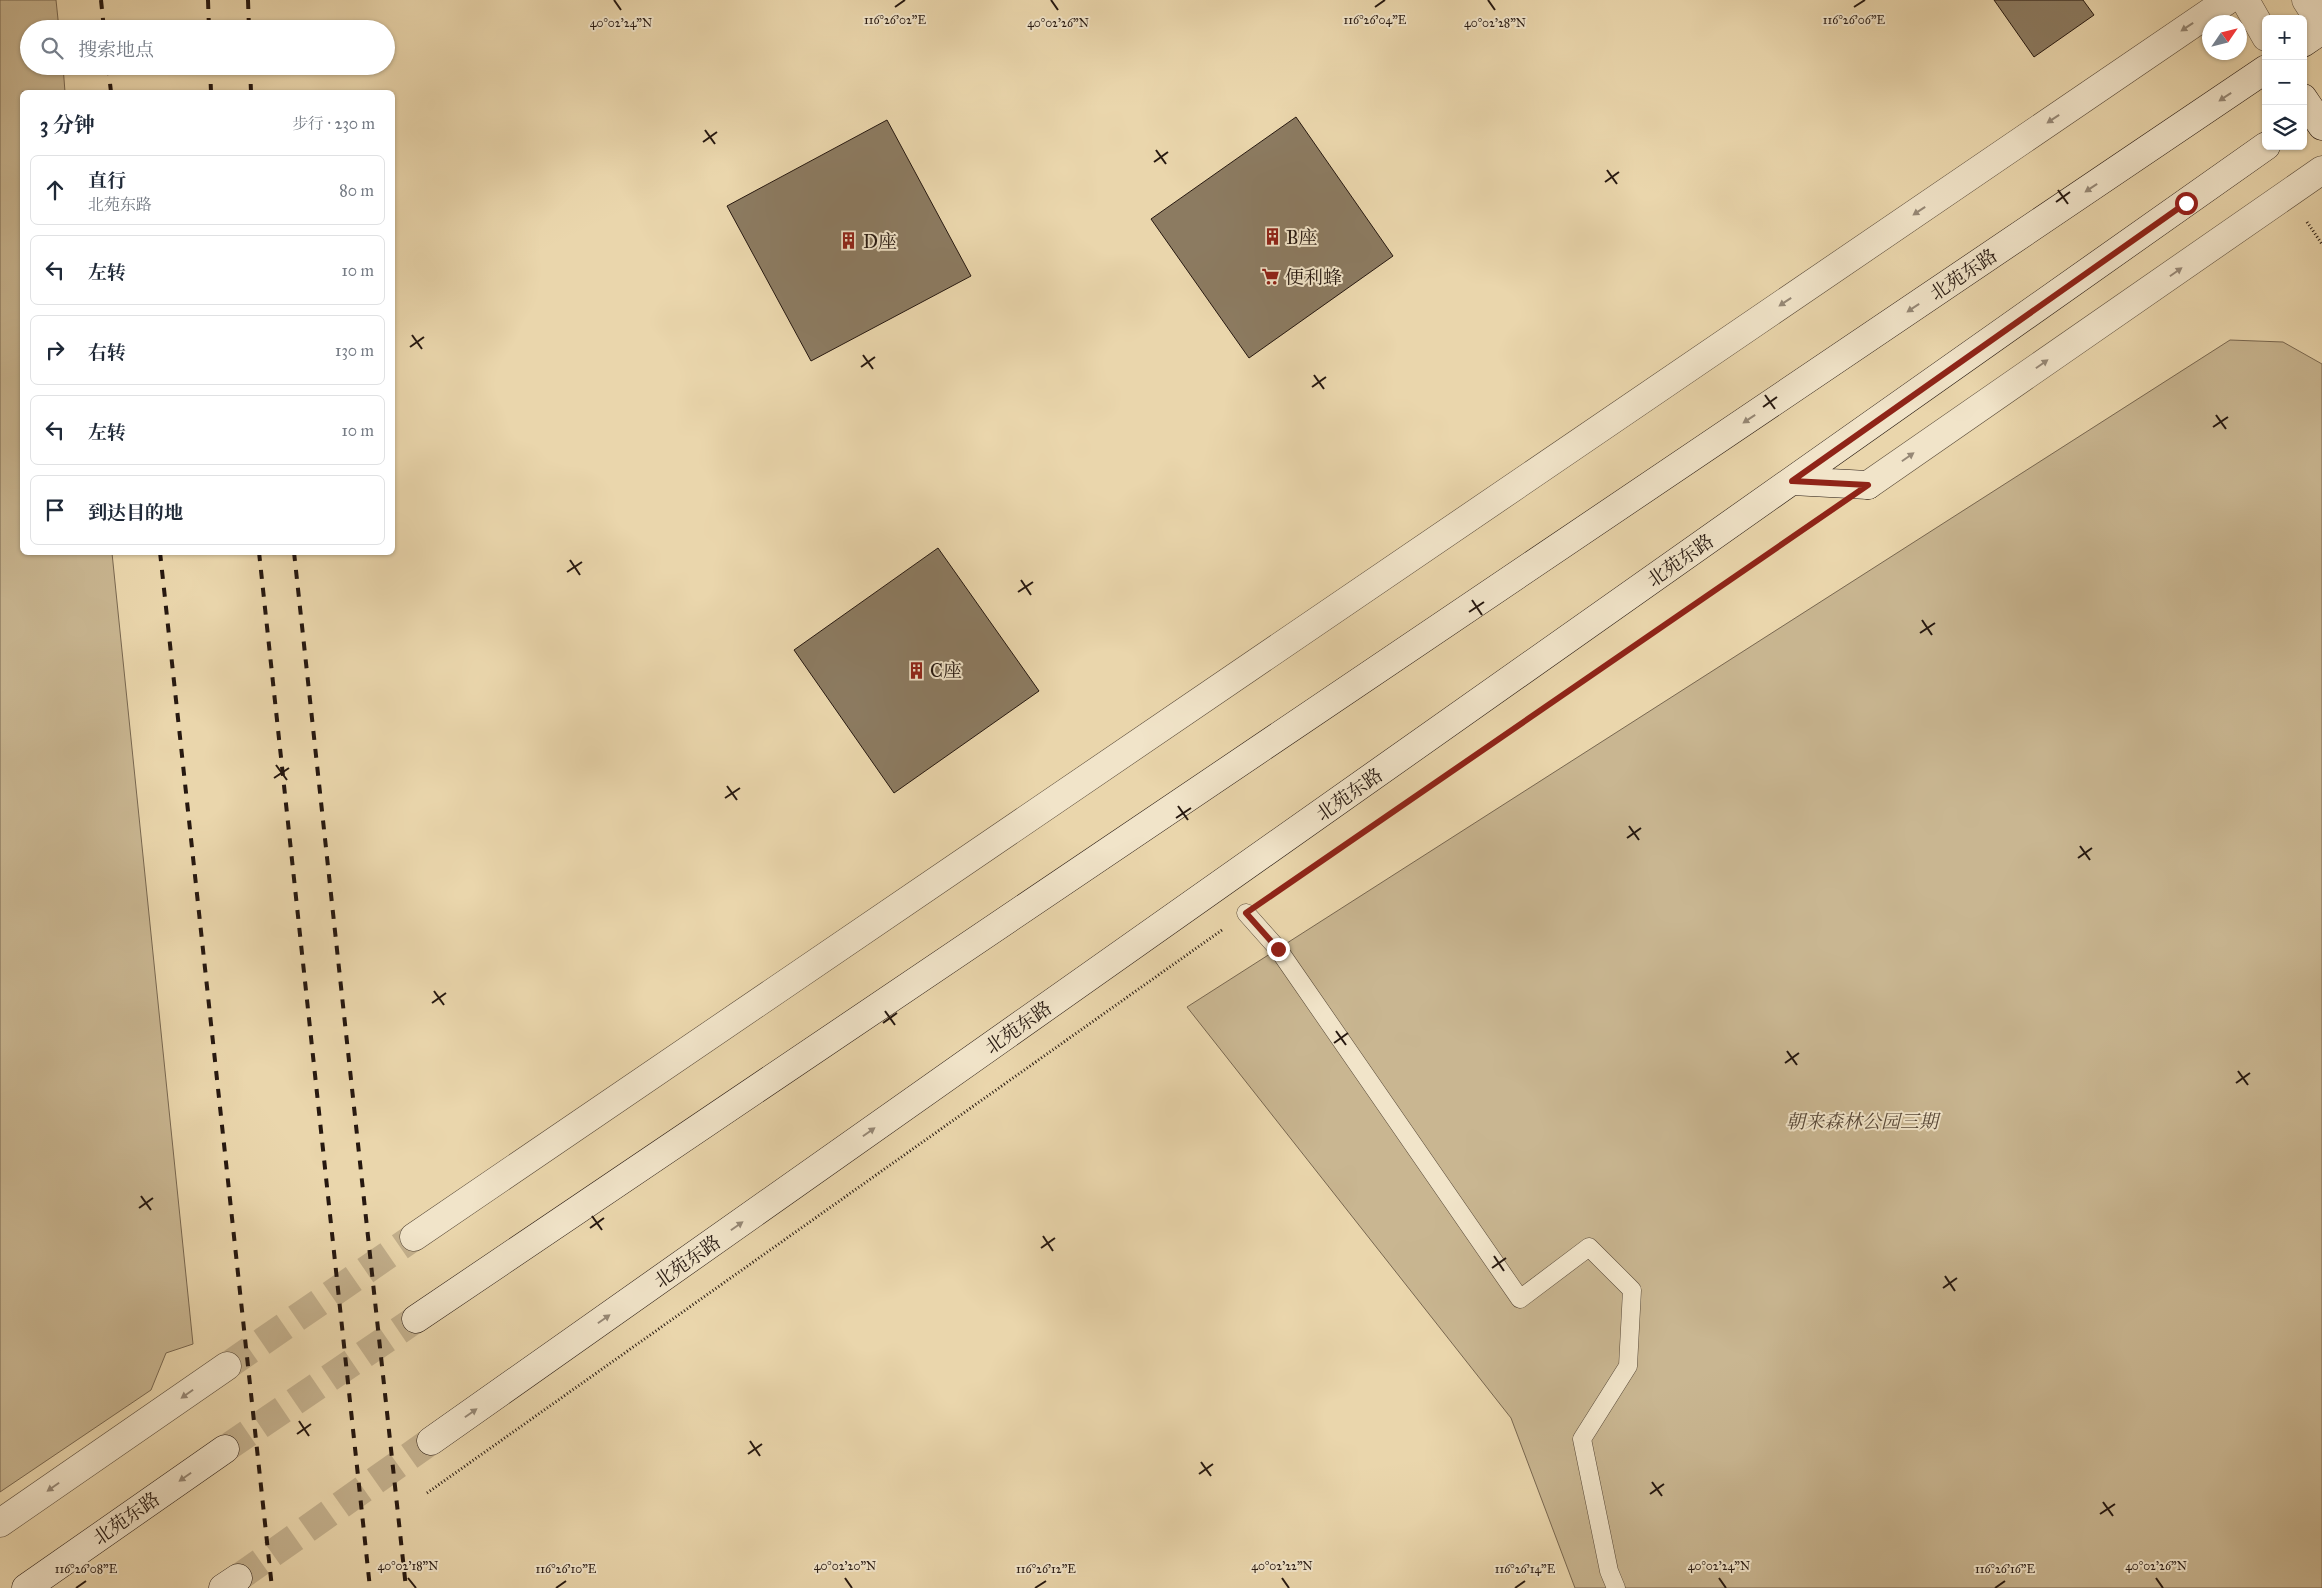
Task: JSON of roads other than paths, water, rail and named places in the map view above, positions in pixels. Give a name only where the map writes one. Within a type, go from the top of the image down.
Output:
[{"type":"main road","points":[[414,1237],[2228,0]]},
{"type":"main road","points":[[2245,0],[2262,30]]},
{"type":"main road","points":[[2306,0],[2322,25]]},
{"type":"main road","points":[[2307,40],[2322,30]]},
{"type":"main road","name":"北苑东路","points":[[416,1319],[2262,72]]},
{"type":"main road","name":"北苑东路","points":[[431,1441],[2262,149]]},
{"type":"main road","points":[[1792,481],[1868,485],[2322,170]]},
{"type":"main road","points":[[0,1524],[227,1366]]},
{"type":"main road","name":"北苑东路","points":[[26,1588],[225,1448]]},
{"type":"lane","points":[[1246,913],[1278,949],[1520,1299],[1589,1247],[1632,1290],[1628,1366],[1582,1439],[1609,1571],[1616,1588]]},
{"type":"tunnel","points":[[227,1366],[414,1237]]},
{"type":"tunnel","points":[[225,1449],[416,1319]]},
{"type":"tunnel","points":[[238,1578],[431,1441]]},
{"type":"railway","points":[[101,0],[103,20]]},
{"type":"railway","points":[[208,0],[209,20]]},
{"type":"railway","points":[[248,0],[249,20]]},
{"type":"railway","points":[[109,75],[111,90]]},
{"type":"railway","points":[[210,75],[211,90]]},
{"type":"railway","points":[[250,75],[251,90]]},
{"type":"railway","points":[[160,555],[272,1588]]},
{"type":"railway","points":[[259,555],[370,1588]]},
{"type":"railway","points":[[294,555],[406,1588]]},
{"type":"place","name":"B座","points":[[1272,237]]},
{"type":"place","name":"D座","points":[[849,241]]},
{"type":"place","name":"便利蜂","points":[[1271,277]]},
{"type":"place","name":"C座","points":[[916,670]]},
{"type":"park label","name":"朝来森林公园三期","points":[[1862,1121]]}]
